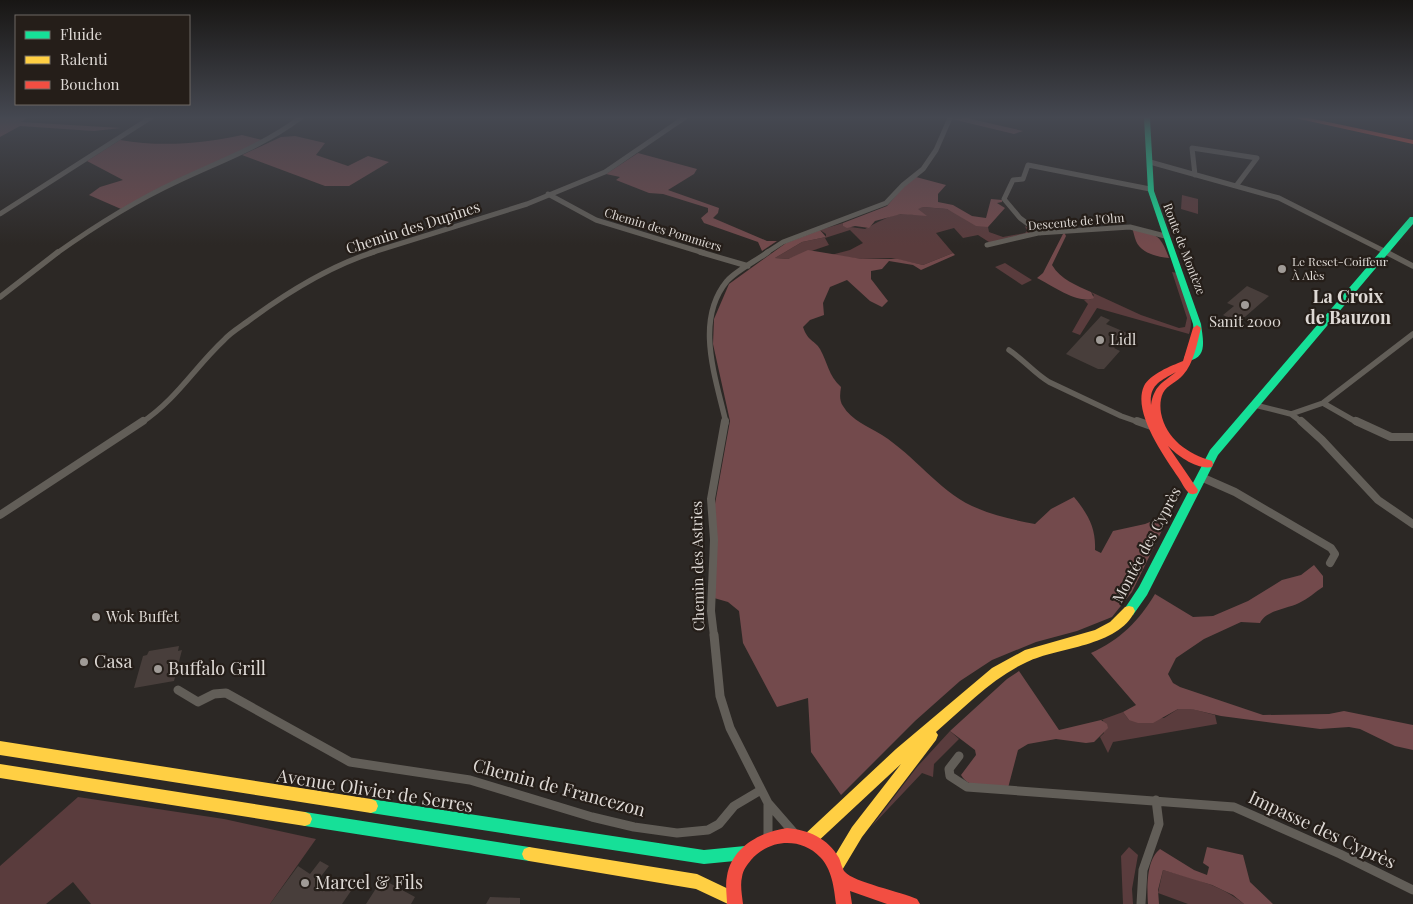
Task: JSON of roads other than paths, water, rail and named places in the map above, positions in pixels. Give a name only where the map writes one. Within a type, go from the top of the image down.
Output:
[{"type":"main road","name":"Route de Montèze","points":[[1150,162],[1150,189],[1189,294],[1197,328],[1180,374],[1160,390],[1156,397],[1159,428],[1168,453],[1193,490]]},
{"type":"main road","name":"Montée des Cyprès","points":[[809,840],[834,819],[902,753],[1005,666],[1055,647],[1098,636],[1119,624],[1138,600],[1193,490],[1214,453],[1413,219]]},
{"type":"main road","name":"Route de Montèze","points":[[1159,428],[1184,455],[1193,461],[1208,464]]},
{"type":"main road","name":"Montée des Cyprès","points":[[836,867],[849,841],[917,757],[937,725]]},
{"type":"main road","name":"Avenue Olivier de Serres","points":[[0,748],[657,851],[704,856],[745,853]]},
{"type":"main road","points":[[0,771],[662,875],[697,882],[734,902],[736,874],[745,853],[756,843],[768,836],[782,833],[795,834],[809,840],[824,851],[836,867],[841,878],[844,904]]},
{"type":"main road","points":[[841,878],[857,887],[908,903]]},
{"type":"main road","points":[[886,904],[908,903]]},
{"type":"street","points":[[0,214],[84,160]]},
{"type":"street","points":[[0,297],[119,212],[163,188],[225,160]]},
{"type":"street","name":"Chemin des Dupines","points":[[0,515],[157,412],[186,384],[224,339],[273,303],[326,272],[362,256],[527,204],[605,172],[622,160]]},
{"type":"street","name":"Chemin des Astries","points":[[795,834],[768,803],[730,728],[720,696],[711,611],[714,540],[711,499],[726,424],[710,351],[710,319],[718,296],[728,280],[783,242],[886,203],[903,185],[923,169],[929,160]]},
{"type":"street","points":[[1193,160],[1195,175]]},
{"type":"street","points":[[1236,186],[1255,160]]},
{"type":"street","points":[[1150,162],[1281,199],[1413,266]]},
{"type":"street","points":[[1040,233],[1027,226],[1019,214],[1008,206],[1004,199],[1012,180],[1023,179],[1028,165],[1150,189]]},
{"type":"street","name":"Chemin des Pommiers","points":[[548,194],[596,220],[620,229],[748,266]]},
{"type":"street","name":"Descente de l'Olm","points":[[988,245],[1040,233],[1130,227],[1166,236]]},
{"type":"street","points":[[1291,414],[1322,403],[1413,334]]},
{"type":"street","points":[[1009,350],[1026,361],[1048,382],[1121,416],[1159,428]]},
{"type":"street","points":[[1322,403],[1388,437],[1401,440],[1413,437]]},
{"type":"street","points":[[1255,405],[1291,414],[1306,425],[1380,503],[1413,524]]},
{"type":"street","name":"Montée des Cyprès","points":[[1201,478],[1235,492],[1331,548],[1335,554],[1330,564]]},
{"type":"street","name":"Chemin de Francezon","points":[[178,690],[198,702],[214,694],[226,693],[350,762],[470,780],[616,823],[643,828],[677,833],[708,830],[719,824],[734,806],[761,790]]},
{"type":"street","name":"Impasse des Cyprès","points":[[959,756],[950,769],[950,776],[967,787],[1156,800],[1236,808],[1340,854],[1413,890]]},
{"type":"street","points":[[1141,904],[1143,870],[1159,824],[1156,800]]},
{"type":"street","name":"Chemin des Astries","points":[[768,803],[768,836]]},
{"type":"place","name":"Le Reset-Coiffeur À Alès","points":[[1282,269]]},
{"type":"place","name":"Sanit 2000","points":[[1245,305]]},
{"type":"place","name":"Lidl","points":[[1100,340]]},
{"type":"place","name":"Wok Buffet","points":[[96,617]]},
{"type":"place","name":"Casa","points":[[84,662]]},
{"type":"place","name":"Buffalo Grill","points":[[158,669]]},
{"type":"place","name":"Marcel & Fils","points":[[305,883]]},
{"type":"district","name":"La Croix de Bauzon","points":[[1348,307]]}]
